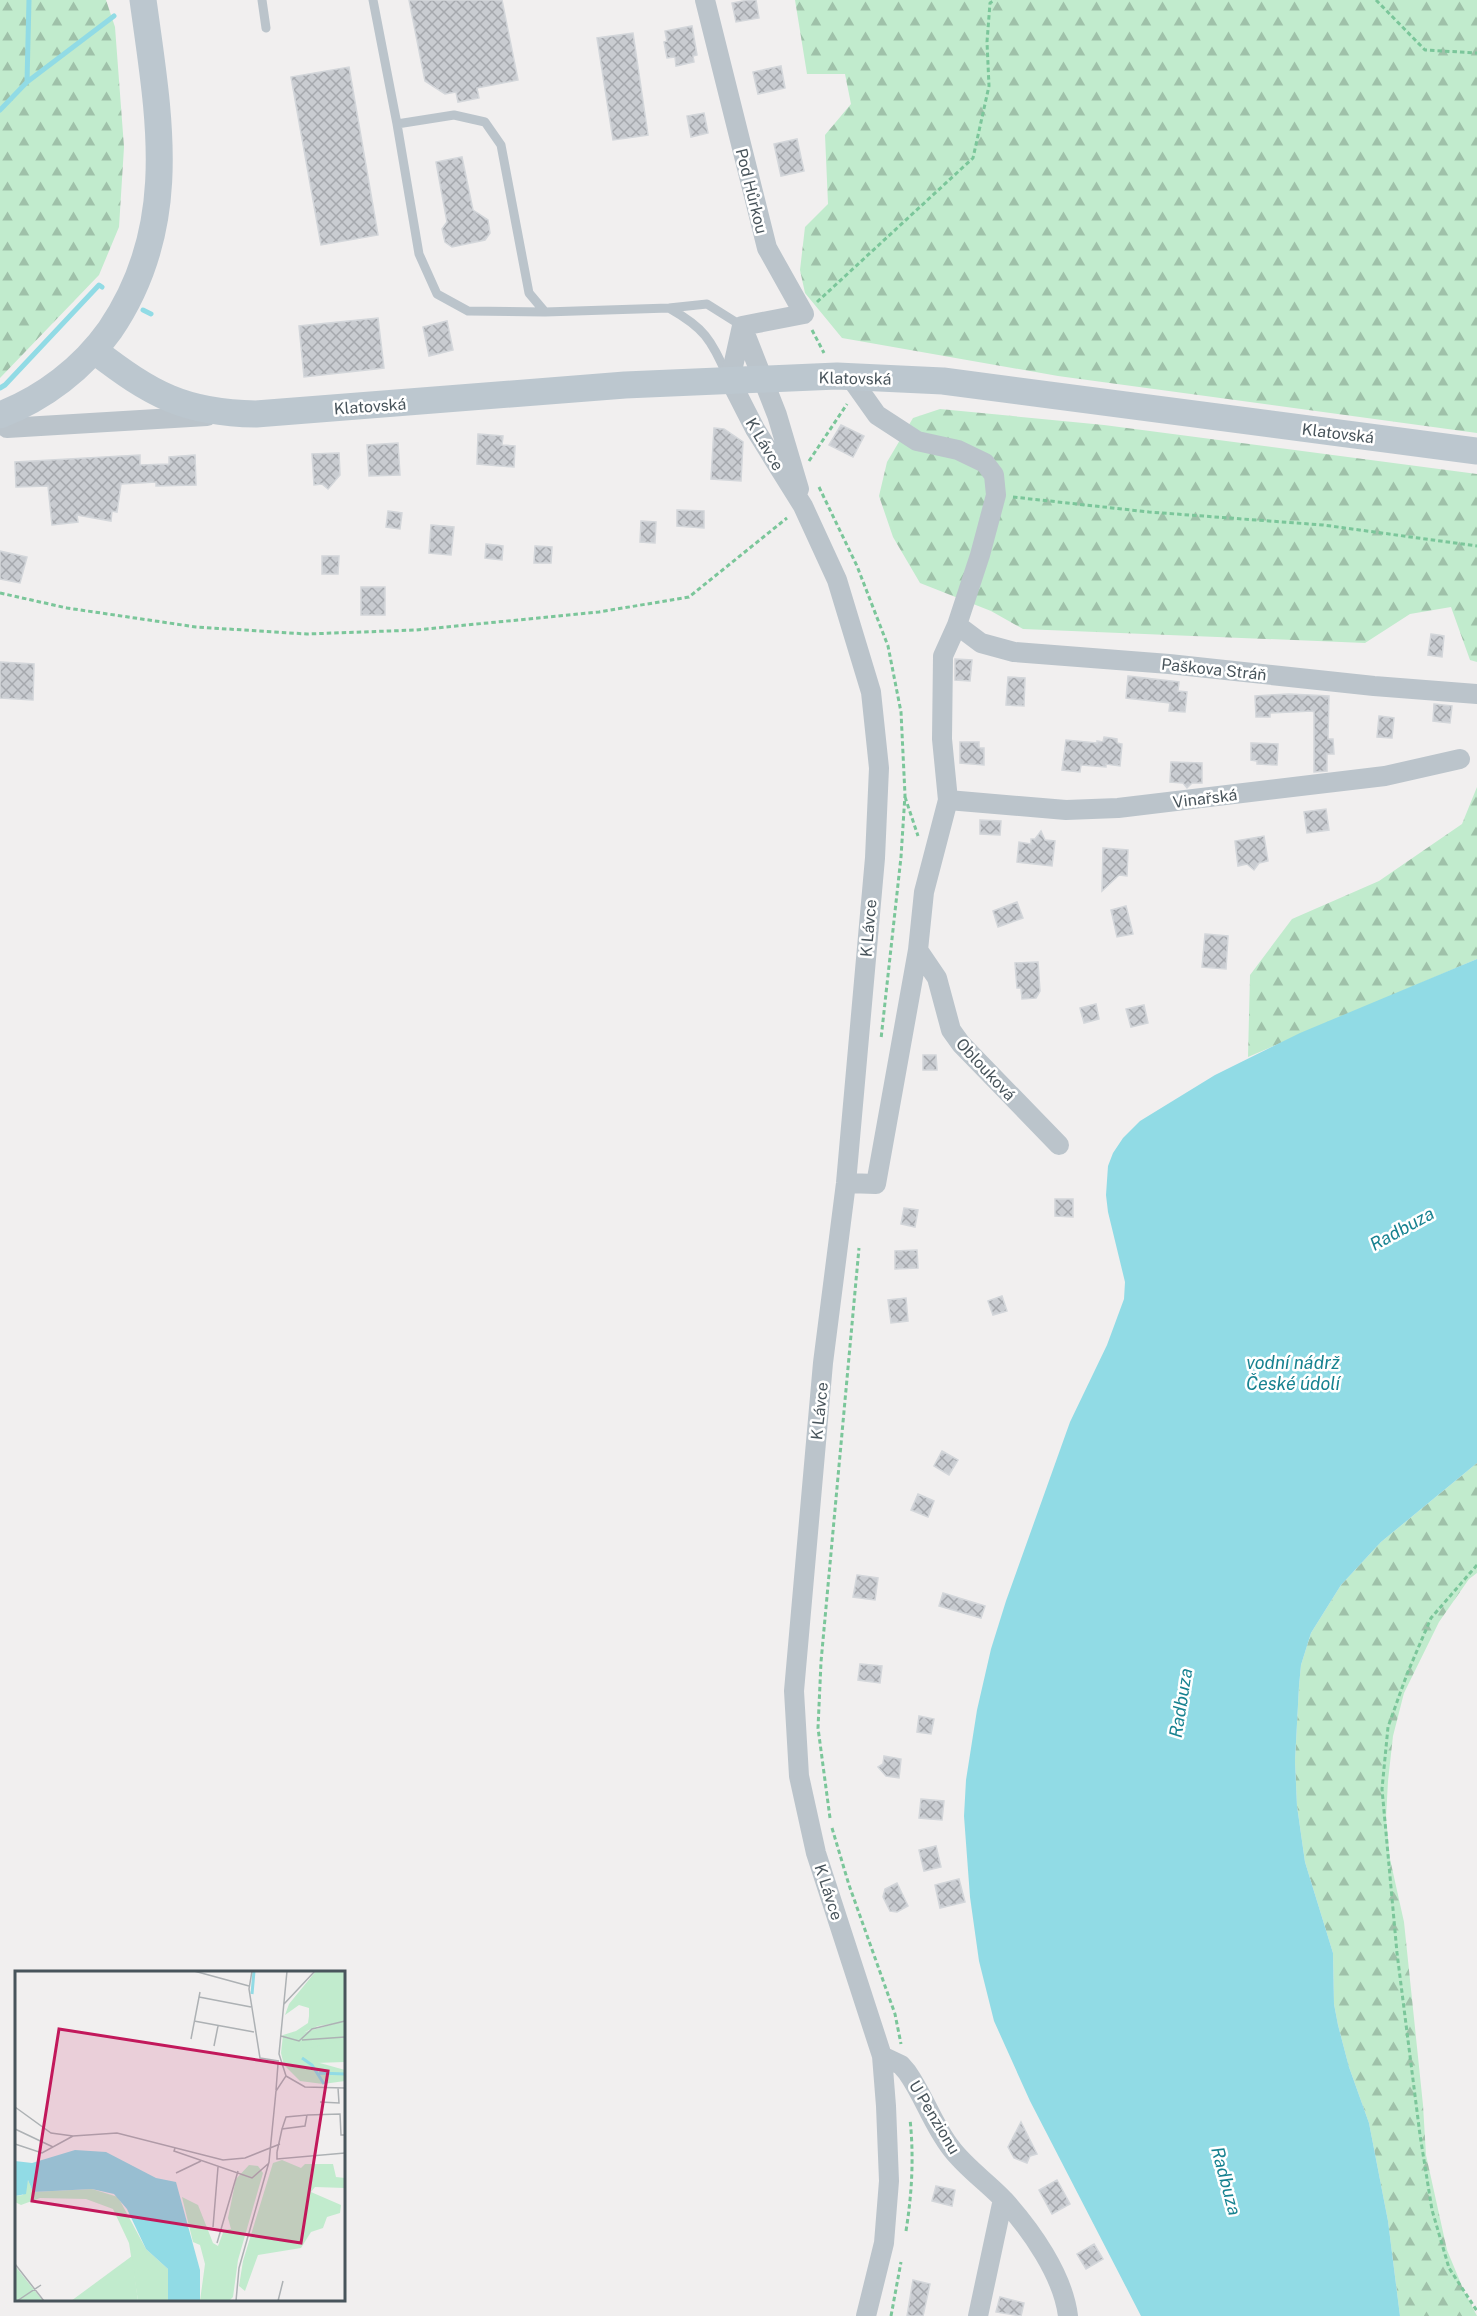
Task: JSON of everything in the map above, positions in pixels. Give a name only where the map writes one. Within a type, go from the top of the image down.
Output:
[{"type":"main road","points":[[95,351],[125,308],[136,285],[153,231],[157,205],[159,149],[153,72],[142,0]]},
{"type":"main road","name":"Klatovská","points":[[4,421],[67,376],[95,351],[150,391],[198,409],[230,414],[267,414],[615,386],[730,380],[943,381],[1477,451]]},
{"type":"street","name":"Pod Hůrkou","points":[[705,0],[767,248],[804,314]]},
{"type":"street","points":[[742,326],[804,314]]},
{"type":"street","points":[[742,326],[762,379]]},
{"type":"street","points":[[730,380],[742,326]]},
{"type":"street","name":"K Lávce","points":[[762,379],[781,426],[803,506]]},
{"type":"street","name":"K Lávce","points":[[730,380],[755,429],[803,506],[837,580],[872,692],[879,768],[874,869],[846,1183],[823,1364],[794,1691],[799,1776],[816,1853],[882,2056],[889,2181],[885,2243],[866,2316]]},
{"type":"street","points":[[846,1183],[876,1184],[918,950],[924,892],[948,800],[942,739],[943,656],[957,625],[980,555],[996,495],[994,476],[985,463],[958,450],[917,441],[877,415],[848,380]]},
{"type":"street","name":"Klatovská","points":[[4,421],[230,414]]},
{"type":"street","name":"Paškova Stráň","points":[[957,625],[981,643],[1014,652],[1477,694]]},
{"type":"street","name":"Vinařská","points":[[948,800],[1066,810],[1118,808],[1385,776],[1460,759]]},
{"type":"street","name":"Oblouková","points":[[918,950],[937,978],[951,1030],[961,1044],[1059,1145]]},
{"type":"street","name":"U Penzionu","points":[[882,2056],[901,2065],[907,2072],[949,2146],[1003,2199],[1026,2227],[1058,2280],[1066,2301],[1068,2316]]},
{"type":"street","points":[[978,2316],[1003,2199]]},
{"type":"lane","points":[[262,0],[266,28]]},
{"type":"lane","points":[[373,0],[419,254],[437,294],[468,310],[545,312],[669,308],[707,303],[742,326]]},
{"type":"lane","points":[[397,124],[454,115],[485,122],[501,145],[529,293],[545,312]]},
{"type":"lane","points":[[669,308],[693,322],[711,342],[730,380]]},
{"type":"path","points":[[806,467],[848,380],[804,314],[973,158],[989,86],[987,42],[990,3],[995,0]]},
{"type":"path","points":[[1376,0],[1425,50],[1477,53]]},
{"type":"path","points":[[817,484],[857,566],[888,646],[901,712],[905,795],[901,857],[880,1049]]},
{"type":"path","points":[[996,495],[1149,512],[1323,525],[1477,546]]},
{"type":"path","points":[[0,593],[67,608],[196,627],[307,634],[416,630],[599,612],[689,597],[803,506]]},
{"type":"path","points":[[905,795],[919,839]]},
{"type":"path","points":[[859,1243],[831,1534],[818,1728],[831,1825],[849,1885],[895,2014],[907,2072]]},
{"type":"path","points":[[1477,1565],[1431,1618],[1407,1674],[1388,1727],[1382,1789],[1397,1953],[1432,2210],[1449,2268],[1477,2312]]},
{"type":"path","points":[[906,2232],[914,2152],[909,2108]]},
{"type":"path","points":[[891,2316],[902,2252]]},
{"type":"green space","points":[[0,0],[106,0],[115,27],[124,147],[119,227],[99,275],[0,378]]},
{"type":"green space","points":[[795,0],[1477,0],[1477,433],[1058,376],[842,338],[805,293],[800,270],[805,227],[828,204],[825,135],[851,104],[845,74],[807,74]]},
{"type":"green space","points":[[940,409],[1104,425],[1477,474],[1477,662],[1470,660],[1451,607],[1410,614],[1365,643],[1023,629],[991,611],[920,583],[893,537],[879,496],[887,462],[913,418]]},
{"type":"green space","points":[[1477,787],[1477,959],[1248,1057],[1250,975],[1292,919],[1379,881],[1462,824]]},
{"type":"green space","points":[[1477,1463],[1477,1573],[1469,1579],[1439,1622],[1404,1693],[1393,1736],[1386,1818],[1390,1859],[1404,1922],[1426,2155],[1447,2250],[1477,2316],[1400,2316],[1388,2221],[1369,2123],[1349,2067],[1338,2025],[1334,2004],[1333,1953],[1305,1862],[1297,1806],[1295,1761],[1299,1686],[1301,1665],[1311,1633],[1341,1585],[1381,1542]]},
{"type":"water","name":"vodní nádrž České údolí","points":[[1477,959],[1477,1463],[1381,1542],[1341,1585],[1311,1633],[1301,1665],[1299,1686],[1295,1761],[1297,1806],[1305,1862],[1333,1953],[1334,2004],[1338,2025],[1349,2067],[1369,2123],[1388,2221],[1400,2316],[1141,2316],[1030,2101],[994,2021],[979,1961],[970,1897],[964,1816],[966,1780],[977,1710],[991,1649],[1070,1422],[1107,1345],[1124,1299],[1125,1282],[1108,1212],[1106,1195],[1108,1166],[1123,1138],[1140,1121],[1215,1075],[1300,1033]]},
{"type":"building","points":[[409,0],[502,0],[518,80],[477,88],[479,98],[458,102],[456,92],[445,94],[425,81]]},
{"type":"building","points":[[756,0],[759,18],[736,22],[732,3]]},
{"type":"building","points":[[692,26],[697,55],[693,56],[694,62],[676,66],[675,57],[667,58],[664,42],[667,41],[665,31]]},
{"type":"building","points":[[633,33],[648,135],[613,140],[597,38]]},
{"type":"building","points":[[781,66],[785,88],[758,94],[753,72]]},
{"type":"building","points":[[349,67],[378,235],[321,245],[291,77]]},
{"type":"building","points":[[704,113],[708,133],[691,137],[687,116]]},
{"type":"building","points":[[797,139],[804,171],[781,176],[774,144]]},
{"type":"building","points":[[462,157],[473,210],[488,220],[490,233],[485,240],[452,247],[445,242],[442,229],[447,222],[436,162]]},
{"type":"building","points":[[378,318],[384,368],[304,377],[299,326]]},
{"type":"building","points":[[447,321],[453,350],[429,356],[423,327]]},
{"type":"building","points":[[841,425],[864,436],[853,457],[829,445]]},
{"type":"building","points":[[714,428],[724,429],[743,442],[741,481],[711,479]]},
{"type":"building","points":[[478,434],[503,436],[502,445],[515,446],[514,467],[477,464]]},
{"type":"building","points":[[398,443],[400,475],[369,476],[367,445]]},
{"type":"building","points":[[339,453],[340,475],[328,489],[322,484],[314,485],[312,454]]},
{"type":"building","points":[[140,455],[140,465],[169,464],[169,457],[195,455],[196,485],[156,486],[156,482],[121,484],[117,512],[112,511],[111,521],[77,515],[78,522],[52,525],[48,486],[16,487],[15,462]]},
{"type":"building","points":[[677,510],[704,511],[704,528],[677,526]]},
{"type":"building","points":[[388,511],[402,513],[400,529],[386,527]]},
{"type":"building","points":[[641,521],[656,522],[655,543],[640,542]]},
{"type":"building","points":[[431,525],[454,527],[451,555],[429,553]]},
{"type":"building","points":[[486,544],[503,546],[502,560],[485,558]]},
{"type":"building","points":[[535,546],[552,547],[551,563],[534,563]]},
{"type":"building","points":[[0,551],[27,557],[20,583],[0,579]]},
{"type":"building","points":[[322,556],[339,556],[338,574],[322,574]]},
{"type":"building","points":[[361,587],[385,587],[385,615],[361,615]]},
{"type":"building","points":[[1431,634],[1444,636],[1442,657],[1428,655]]},
{"type":"building","points":[[955,659],[972,660],[970,681],[955,680]]},
{"type":"building","points":[[0,662],[34,664],[33,700],[0,698]]},
{"type":"building","points":[[1128,676],[1179,682],[1178,691],[1187,692],[1185,712],[1169,711],[1170,703],[1126,698]]},
{"type":"building","points":[[1008,677],[1025,678],[1024,706],[1006,705]]},
{"type":"building","points":[[1289,694],[1329,696],[1328,739],[1333,739],[1334,754],[1327,754],[1327,771],[1314,772],[1314,712],[1270,713],[1270,717],[1256,717],[1255,696]]},
{"type":"building","points":[[1434,704],[1452,706],[1450,723],[1433,721]]},
{"type":"building","points":[[1379,716],[1394,718],[1392,738],[1377,737]]},
{"type":"building","points":[[1104,737],[1117,739],[1117,743],[1122,744],[1120,766],[1081,765],[1080,772],[1062,770],[1066,740],[1097,743],[1097,741],[1103,742]]},
{"type":"building","points":[[960,742],[979,742],[979,748],[984,748],[984,765],[960,763]]},
{"type":"building","points":[[1251,743],[1278,744],[1277,765],[1257,764],[1257,761],[1251,760]]},
{"type":"building","points":[[1171,762],[1202,763],[1202,783],[1192,783],[1187,788],[1183,783],[1170,782]]},
{"type":"building","points":[[1326,809],[1329,830],[1307,833],[1304,812]]},
{"type":"building","points":[[980,820],[1001,821],[1000,835],[980,834]]},
{"type":"building","points":[[1041,831],[1045,840],[1055,841],[1052,866],[1017,862],[1019,842],[1031,844],[1031,839],[1035,839]]},
{"type":"building","points":[[1264,836],[1268,861],[1259,863],[1254,870],[1247,864],[1238,866],[1235,841]]},
{"type":"building","points":[[1103,848],[1128,850],[1127,876],[1119,875],[1102,891]]},
{"type":"building","points":[[1017,902],[1023,918],[998,927],[993,911]]},
{"type":"building","points":[[1126,906],[1133,934],[1117,937],[1111,910]]},
{"type":"building","points":[[1205,934],[1228,936],[1226,969],[1202,967]]},
{"type":"building","points":[[1038,962],[1040,991],[1036,998],[1022,999],[1021,988],[1017,988],[1015,963]]},
{"type":"building","points":[[1096,1004],[1099,1019],[1084,1023],[1080,1008]]},
{"type":"building","points":[[1144,1005],[1148,1023],[1131,1027],[1126,1009]]},
{"type":"building","points":[[923,1055],[936,1055],[937,1070],[923,1070]]},
{"type":"building","points":[[1055,1199],[1073,1199],[1073,1217],[1055,1216]]},
{"type":"building","points":[[904,1208],[918,1210],[915,1227],[901,1224]]},
{"type":"building","points":[[917,1250],[918,1268],[895,1269],[895,1251]]},
{"type":"building","points":[[1002,1296],[1007,1311],[993,1315],[988,1301]]},
{"type":"building","points":[[906,1298],[908,1321],[891,1323],[888,1300]]},
{"type":"building","points":[[942,1451],[958,1460],[949,1475],[934,1466]]},
{"type":"building","points":[[918,1494],[934,1501],[928,1517],[911,1510]]},
{"type":"building","points":[[857,1575],[878,1578],[875,1600],[853,1597]]},
{"type":"building","points":[[943,1593],[985,1606],[981,1618],[939,1606]]},
{"type":"building","points":[[860,1664],[882,1666],[880,1683],[858,1680]]},
{"type":"building","points":[[919,1716],[934,1719],[931,1734],[917,1732]]},
{"type":"building","points":[[884,1756],[901,1759],[899,1778],[886,1776],[878,1767],[883,1764]]},
{"type":"building","points":[[921,1799],[944,1801],[942,1820],[919,1818]]},
{"type":"building","points":[[936,1846],[941,1867],[924,1871],[919,1850]]},
{"type":"building","points":[[959,1879],[965,1902],[940,1908],[935,1885]]},
{"type":"building","points":[[897,1883],[908,1906],[897,1912],[890,1911],[883,1897],[885,1889]]},
{"type":"building","points":[[1021,2122],[1037,2154],[1030,2156],[1027,2163],[1014,2158],[1008,2147]]},
{"type":"building","points":[[1057,2180],[1070,2204],[1052,2214],[1039,2190]]},
{"type":"building","points":[[936,2186],[955,2190],[952,2206],[932,2201]]},
{"type":"building","points":[[1094,2244],[1103,2259],[1086,2269],[1077,2254]]},
{"type":"building","points":[[913,2280],[930,2284],[923,2316],[907,2316]]},
{"type":"building","points":[[1000,2297],[1024,2303],[1021,2316],[996,2312]]},
{"type":"waterway","points":[[27,82],[29,0]]},
{"type":"waterway","points":[[0,110],[27,82],[114,16]]},
{"type":"waterway","points":[[0,388],[99,285],[102,287]]},
{"type":"waterway","points":[[143,310],[151,314]]},
{"type":"water label","name":"Radbuza","points":[[1402,1229]]},
{"type":"water label","name":"Radbuza","points":[[1181,1703]]},
{"type":"water label","name":"Radbuza","points":[[1226,2181]]}]
